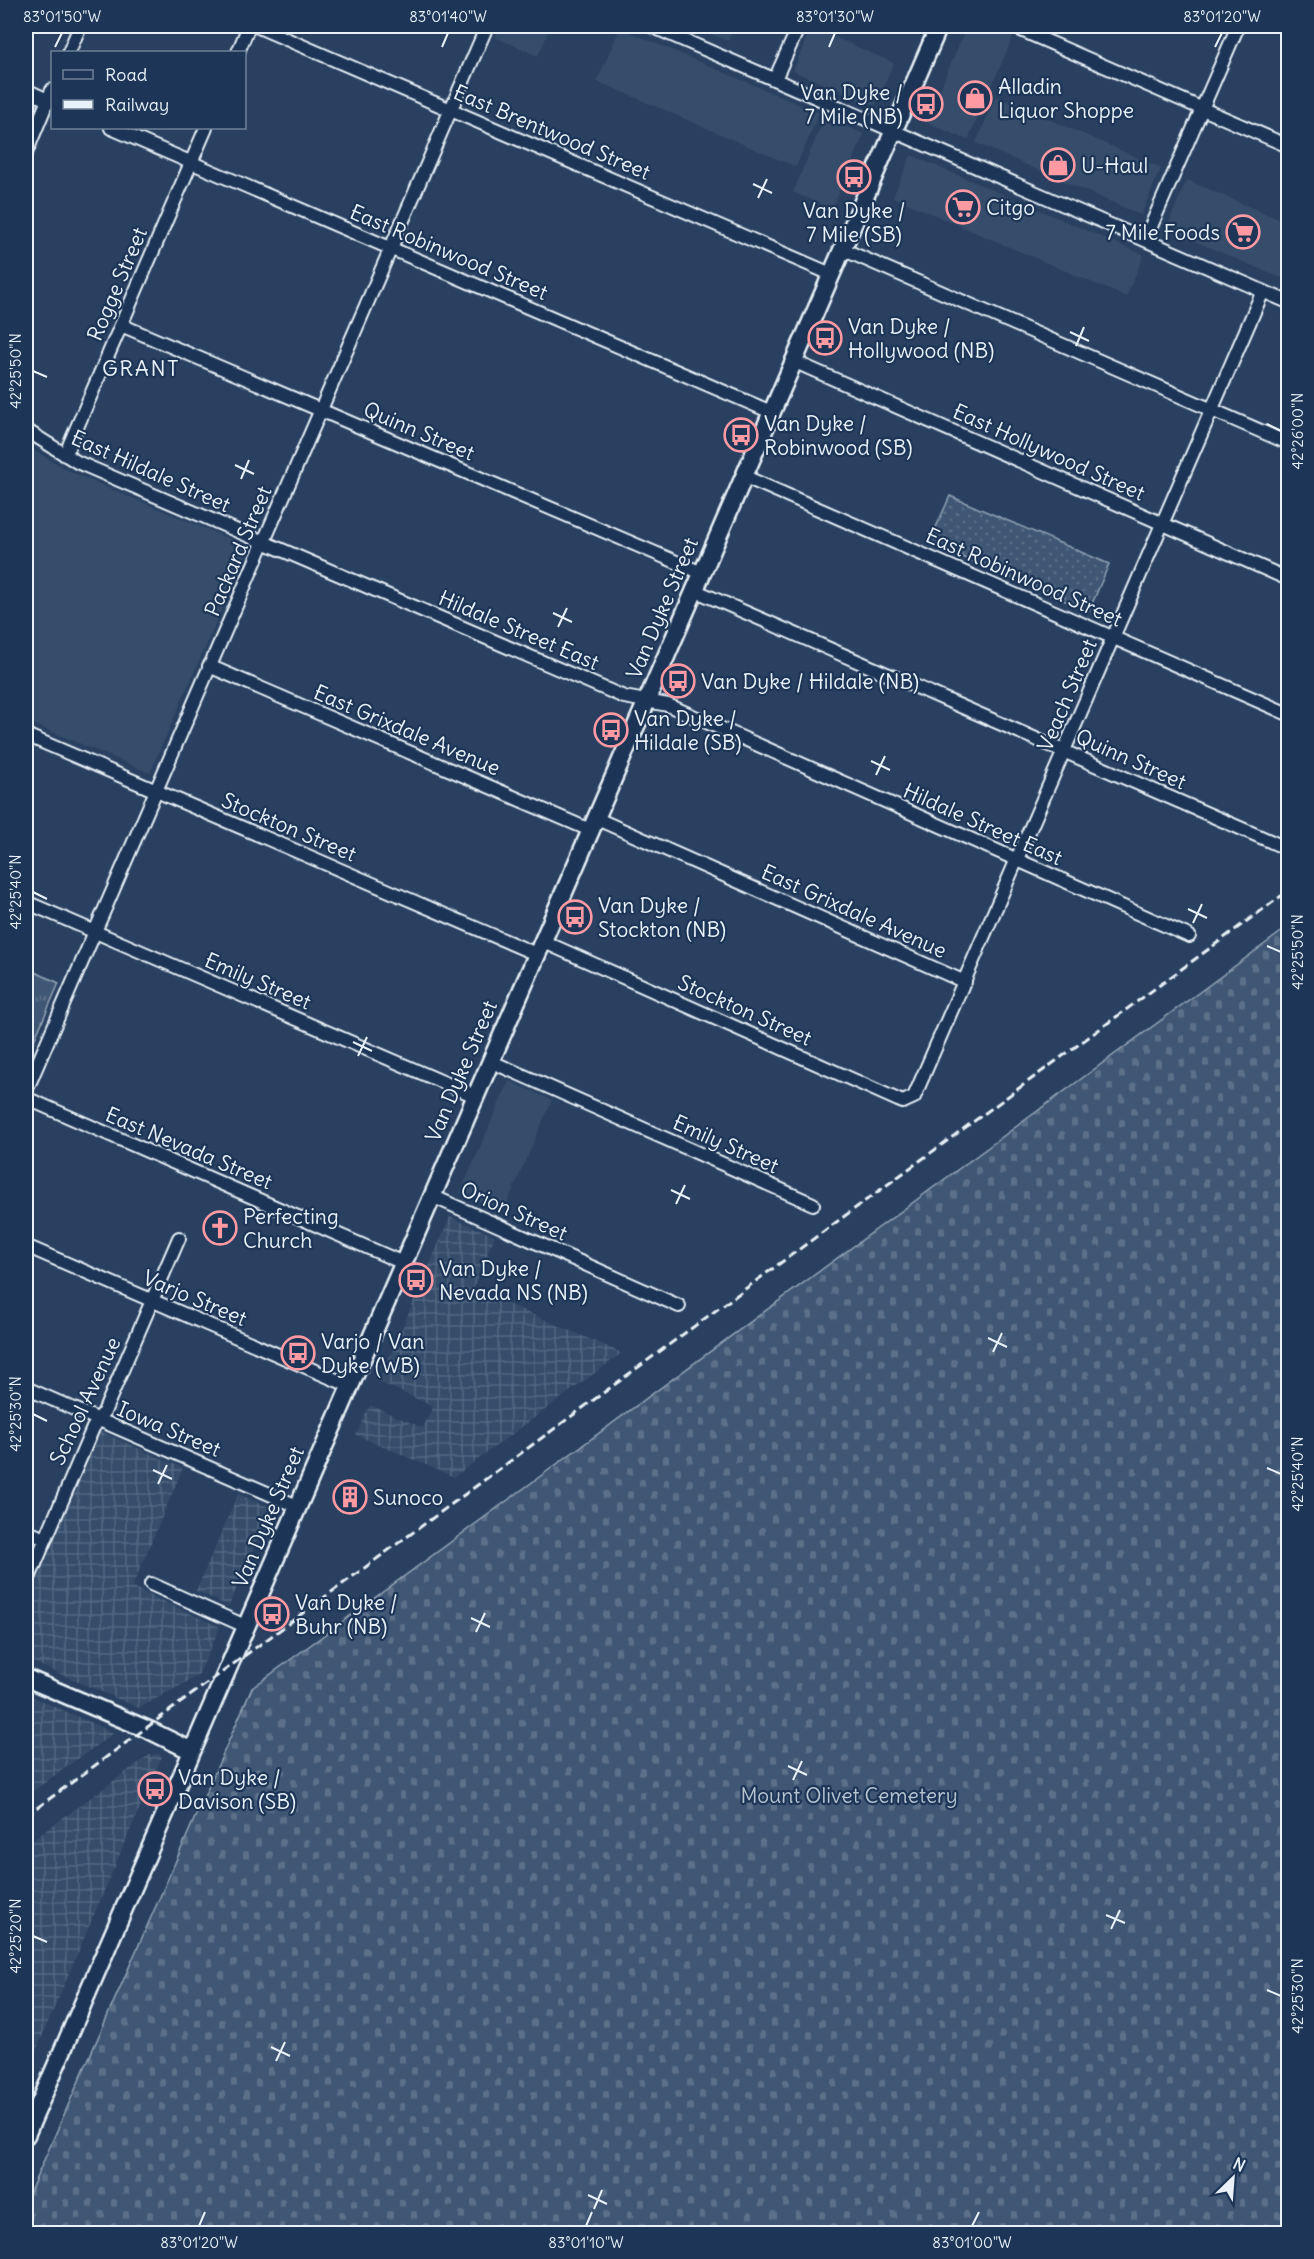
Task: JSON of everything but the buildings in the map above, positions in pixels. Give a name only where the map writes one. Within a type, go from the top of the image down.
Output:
[{"type":"main road","name":"Van Dyke Street","points":[[26,2135],[939,26]]},
{"type":"main road","points":[[26,1678],[192,1751]]},
{"type":"street","points":[[69,51],[80,26]]},
{"type":"street","points":[[238,51],[249,26]]},
{"type":"street","name":"East Brentwood Street","points":[[256,26],[831,274]]},
{"type":"street","name":"Packard Street","points":[[26,1091],[487,26]]},
{"type":"street","points":[[775,79],[799,26]]},
{"type":"street","points":[[1012,26],[1288,146]]},
{"type":"street","points":[[1145,240],[1238,26]]},
{"type":"street","points":[[658,27],[1288,302]]},
{"type":"street","points":[[26,90],[51,98],[26,153]]},
{"type":"street","name":"East Robinwood Street","points":[[113,129],[771,412]]},
{"type":"street","name":"Rogge Street","points":[[65,455],[206,129]]},
{"type":"street","points":[[842,249],[1288,442]]},
{"type":"street","name":"Veach Street","points":[[898,1100],[910,1100],[918,1091],[1263,291]]},
{"type":"street","name":"Quinn Street","points":[[121,325],[702,573]]},
{"type":"street","name":"East Hollywood Street","points":[[793,361],[1288,579]]},
{"type":"street","name":"East Hildale Street","points":[[26,430],[65,455],[263,542]]},
{"type":"street","name":"East Robinwood Street","points":[[744,476],[1288,714]]},
{"type":"street","name":"Hildale Street East","points":[[263,542],[624,697],[668,705],[1189,936]]},
{"type":"street","name":"Quinn Street","points":[[694,590],[1288,849]]},
{"type":"street","name":"East Grixdale Avenue","points":[[209,666],[593,824],[965,982]]},
{"type":"street","name":"Stockton Street","points":[[26,735],[155,791],[539,948],[898,1100]]},
{"type":"street","name":"Emily Street","points":[[26,902],[475,1096]]},
{"type":"street","name":"Emily Street","points":[[490,1061],[813,1204]]},
{"type":"street","name":"East Nevada Street","points":[[26,1098],[403,1263]]},
{"type":"street","name":"Orion Street","points":[[432,1196],[678,1306]]},
{"type":"street","name":"School Avenue","points":[[26,1585],[179,1238]]},
{"type":"street","name":"Varjo Street","points":[[26,1246],[350,1386]]},
{"type":"street","name":"Iowa Street","points":[[26,1388],[297,1506]]},
{"type":"street","points":[[26,1531],[45,1539]]},
{"type":"street","points":[[151,1584],[245,1626]]},
{"type":"shaded area","points":[[500,26],[551,26],[538,56],[495,37]]},
{"type":"shaded area","points":[[691,26],[735,26],[728,41]]},
{"type":"shaded area","points":[[967,26],[986,26],[1013,37],[968,140],[926,122]]},
{"type":"shaded area","points":[[811,27],[894,63],[875,106],[793,71]]},
{"type":"shaded area","points":[[620,28],[819,113],[796,167],[597,81]]},
{"type":"shaded area","points":[[996,96],[1161,168],[1141,215],[976,143]]},
{"type":"shaded area","points":[[825,117],[864,134],[832,209],[793,192]]},
{"type":"shaded area","points":[[911,155],[1144,255],[1126,297],[893,197]]},
{"type":"shaded area","points":[[1187,180],[1288,223],[1288,281],[1166,229]]},
{"type":"shaded area","points":[[26,446],[73,473],[249,547],[150,773],[26,721]]},
{"type":"shaded area","points":[[509,1081],[552,1100],[503,1212],[460,1193]]},
{"type":"shaded area","points":[[450,1217],[495,1236],[473,1289],[622,1353],[454,1477],[356,1435],[370,1405],[423,1428],[433,1406],[379,1382]]},
{"type":"shaded area","points":[[99,1431],[183,1468],[132,1587],[220,1627],[198,1676],[139,1708],[26,1659],[26,1605]]},
{"type":"shaded area","points":[[238,1494],[271,1508],[229,1606],[196,1591]]},
{"type":"shaded area","points":[[26,1694],[114,1733],[26,1796]]},
{"type":"shaded area","points":[[149,1755],[162,1756],[26,2074],[26,1845]]},
{"type":"green space","points":[[950,496],[1109,564],[1089,611],[929,543]]},
{"type":"green space","name":"Mount Olivet Cemetery","points":[[1288,927],[1288,2233],[26,2233],[26,2201],[252,1688]]},
{"type":"green space","points":[[26,968],[59,983],[26,1059]]},
{"type":"railway","points":[[26,1816],[1288,891]]},
{"type":"place","name":"Alladin Liquor Shoppe","points":[[975,98]]},
{"type":"place","name":"Van Dyke / 7 Mile (NB)","points":[[926,104]]},
{"type":"place","name":"U-Haul","points":[[1058,165]]},
{"type":"place","name":"Van Dyke / 7 Mile (SB)","points":[[854,177]]},
{"type":"place","name":"Citgo","points":[[963,207]]},
{"type":"place","name":"7 Mile Foods","points":[[1243,232]]},
{"type":"place","name":"Van Dyke / Hollywood (NB)","points":[[825,338]]},
{"type":"place","name":"Van Dyke / Robinwood (SB)","points":[[741,435]]},
{"type":"place","name":"Van Dyke / Hildale (NB)","points":[[678,681]]},
{"type":"place","name":"Van Dyke / Hildale (SB)","points":[[611,730]]},
{"type":"place","name":"Van Dyke / Stockton (NB)","points":[[575,917]]},
{"type":"place","name":"Perfecting Church","points":[[220,1228]]},
{"type":"place","name":"Van Dyke / Nevada NS (NB)","points":[[416,1280]]},
{"type":"place","name":"Varjo / Van Dyke (WB)","points":[[298,1353]]},
{"type":"place","name":"Sunoco","points":[[350,1497]]},
{"type":"place","name":"Van Dyke / Buhr (NB)","points":[[272,1614]]},
{"type":"place","name":"Van Dyke / Davison (SB)","points":[[155,1789]]},
{"type":"district","name":"GRANT","points":[[141,368]]}]
